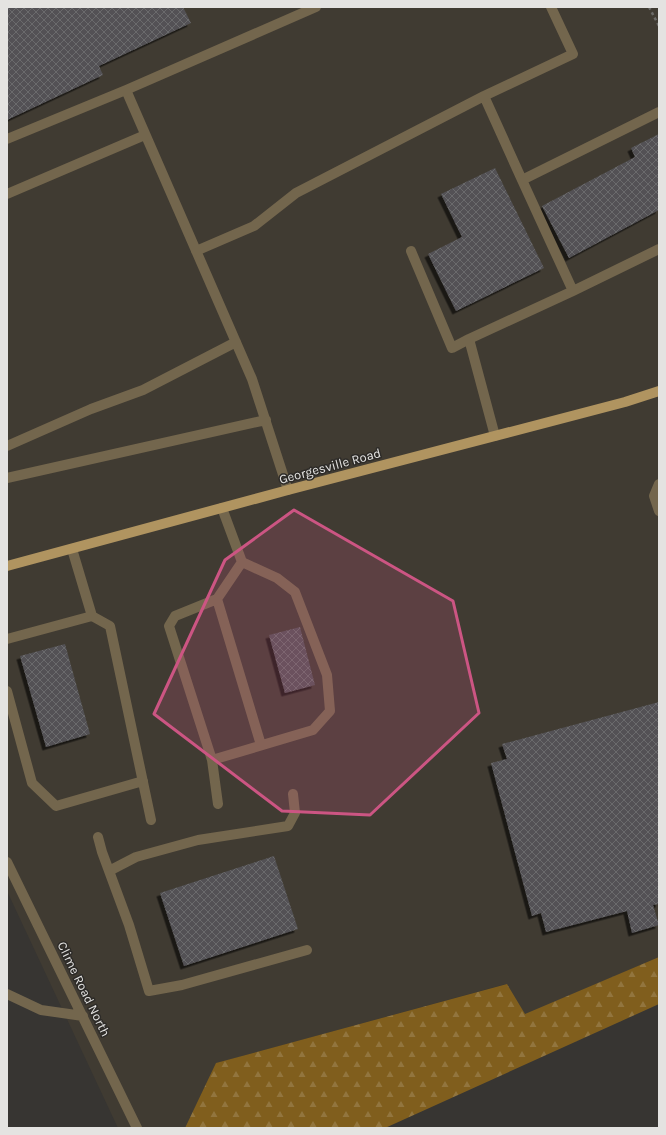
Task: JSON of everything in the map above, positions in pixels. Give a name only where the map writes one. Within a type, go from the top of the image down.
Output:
[{"type":"main road","name":"Georgesville Road","points":[[7,566],[659,391]]},
{"type":"street","points":[[7,139],[126,90],[297,11],[316,7]]},
{"type":"street","points":[[196,251],[254,226],[296,193],[484,96],[573,54],[551,7]]},
{"type":"street","points":[[126,90],[252,379],[288,490]]},
{"type":"street","points":[[484,96],[572,291]]},
{"type":"street","points":[[522,180],[659,112]]},
{"type":"street","points":[[7,194],[146,135]]},
{"type":"street","points":[[411,251],[452,348],[659,249]]},
{"type":"street","points":[[469,339],[495,436]]},
{"type":"street","points":[[7,446],[91,408],[143,390],[236,342]]},
{"type":"street","points":[[7,478],[266,420]]},
{"type":"street","points":[[659,484],[654,496],[659,511]]},
{"type":"street","points":[[212,760],[313,730],[330,711],[327,674],[295,592],[277,578],[242,562],[222,508]]},
{"type":"street","points":[[72,549],[92,616]]},
{"type":"street","points":[[218,804],[212,760],[169,626],[175,616],[216,599],[242,562]]},
{"type":"street","points":[[216,599],[261,745]]},
{"type":"street","points":[[7,639],[92,616],[110,626],[151,820]]},
{"type":"street","points":[[7,691],[32,783],[56,806],[143,781]]},
{"type":"street","points":[[109,871],[136,857],[198,840],[288,826],[295,813],[293,794]]},
{"type":"street","points":[[98,837],[129,925],[149,991],[182,985],[306,950]]},
{"type":"street","name":"Clime Road North","points":[[7,862],[137,1128]]},
{"type":"street","points":[[7,994],[41,1010],[83,1016]]},
{"type":"path","points":[[649,7],[659,26]]},
{"type":"highlighted area","points":[[294,510],[453,601],[479,713],[370,815],[282,811],[154,714],[225,560]]},
{"type":"shaded area","points":[[7,7],[659,7],[659,957],[525,1015],[506,984],[217,1063],[185,1128],[118,1128],[7,891]]},
{"type":"green space","points":[[659,957],[659,1004],[385,1128],[185,1128],[216,1063],[507,984],[525,1014]]},
{"type":"building","points":[[7,7],[183,7],[191,23],[99,66],[103,75],[7,120]]},
{"type":"building","points":[[659,134],[659,210],[569,258],[542,206],[635,157],[631,148]]},
{"type":"building","points":[[495,168],[544,268],[456,311],[428,254],[462,237],[441,194]]},
{"type":"building","points":[[300,627],[315,685],[285,693],[269,635]]},
{"type":"building","points":[[65,644],[90,734],[46,747],[20,656]]},
{"type":"building","points":[[659,702],[659,904],[653,905],[659,925],[632,933],[627,911],[546,932],[541,913],[532,916],[491,763],[507,759],[502,744]]},
{"type":"building","points":[[274,856],[298,929],[184,966],[160,893]]}]
